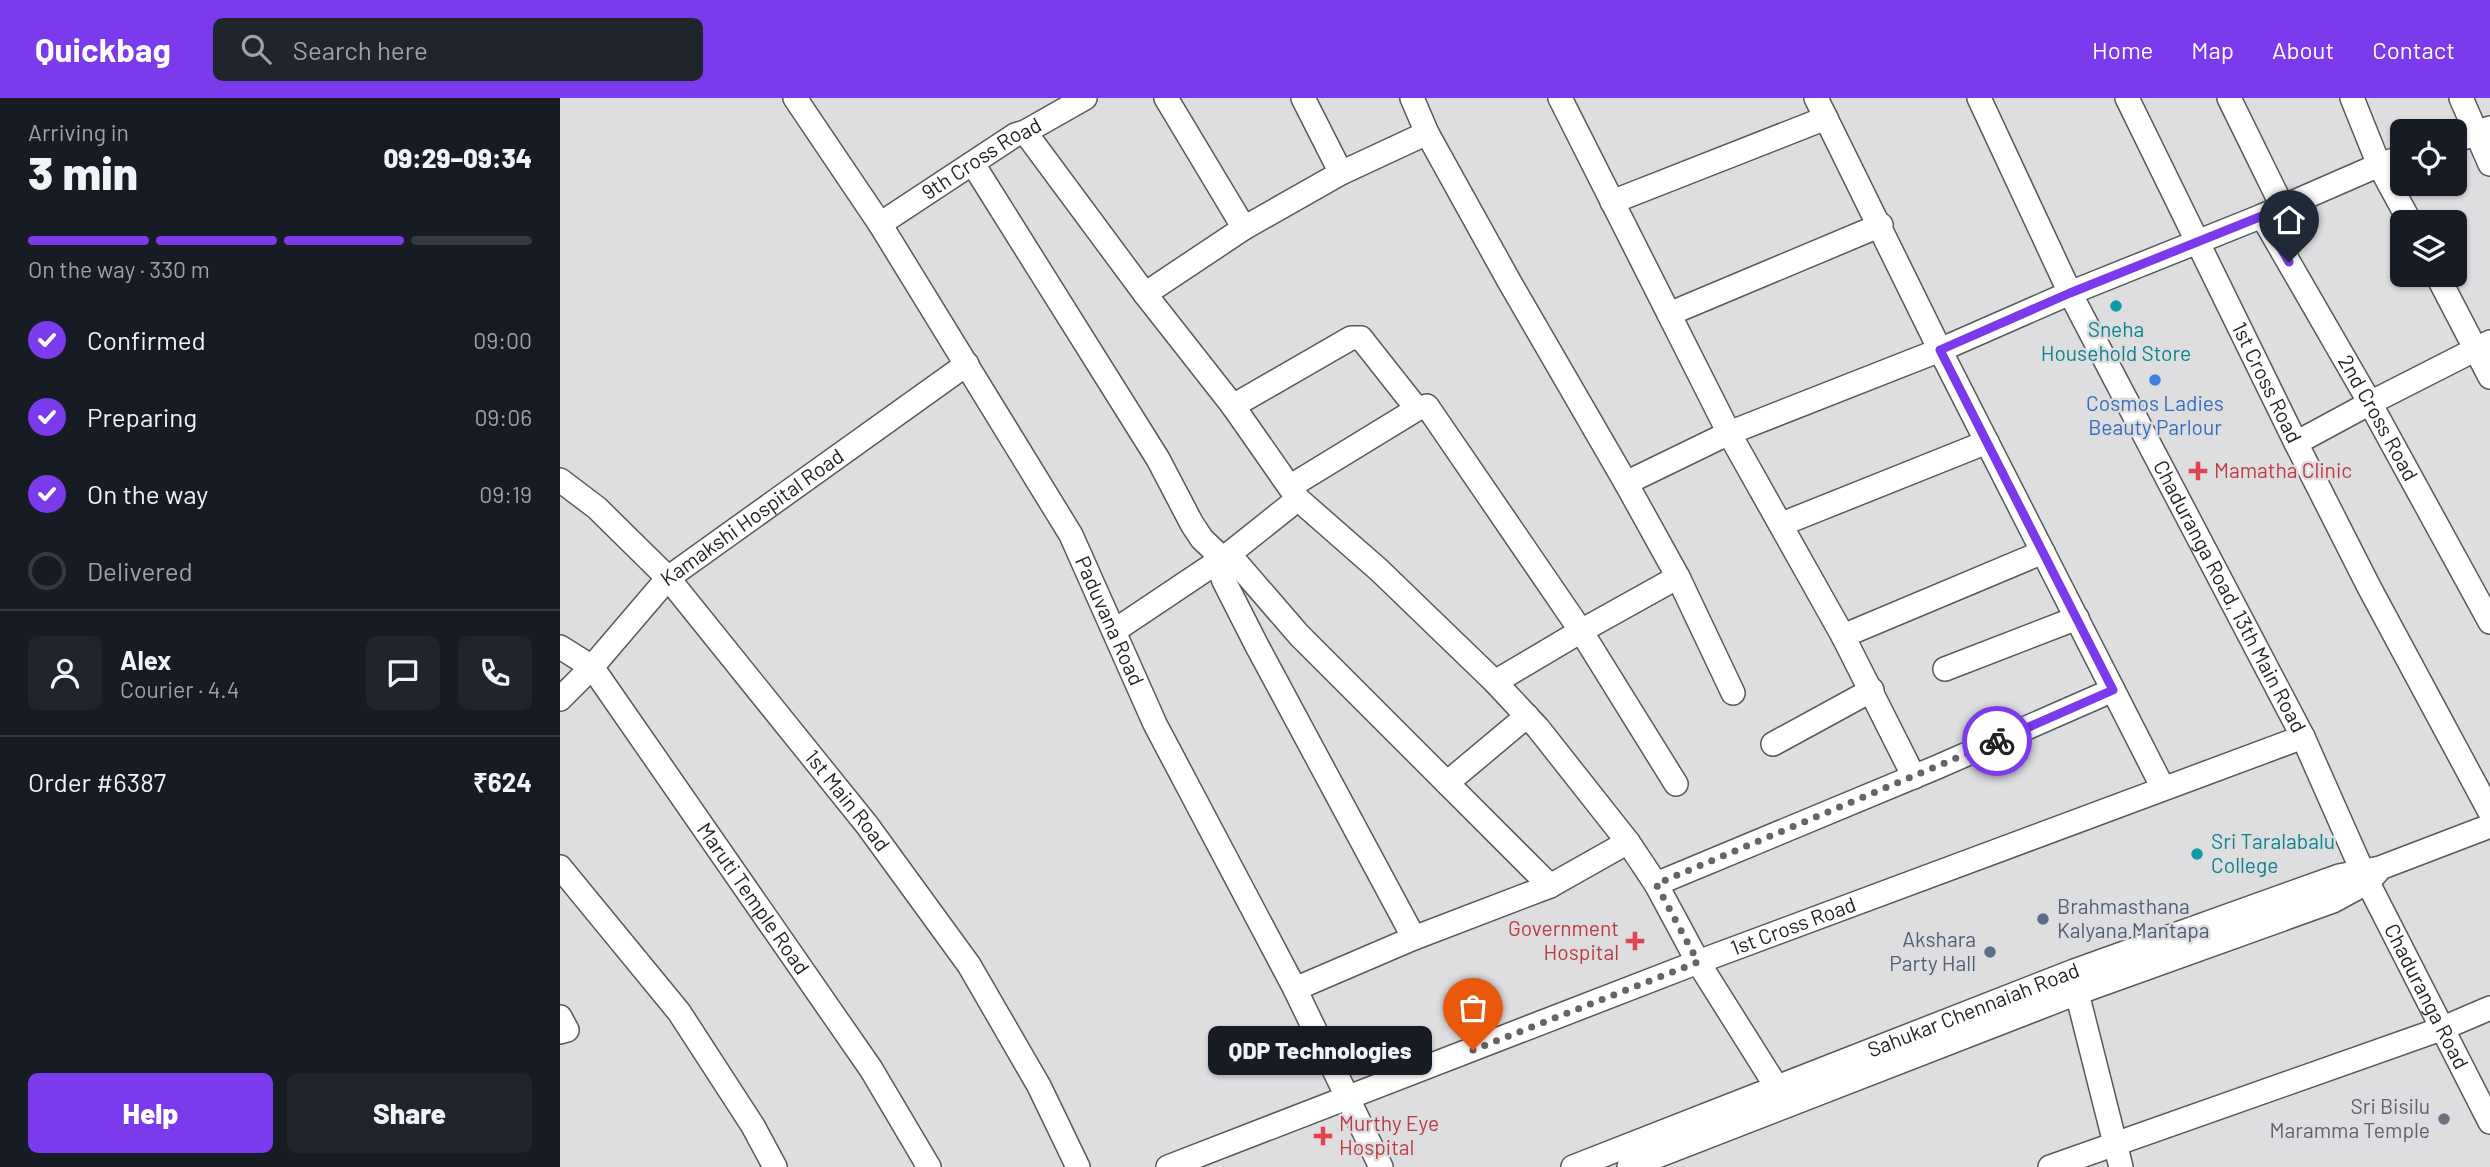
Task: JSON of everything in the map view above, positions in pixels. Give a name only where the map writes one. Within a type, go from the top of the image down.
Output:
[{"type":"street","name":"9th Cross Road","points":[[880,224],[1015,135],[1085,98]]},
{"type":"street","points":[[1166,98],[1244,228]]},
{"type":"street","points":[[1303,98],[1340,173]]},
{"type":"street","points":[[1412,98],[1427,133],[1509,281],[1678,578],[1733,693]]},
{"type":"street","points":[[1560,98],[1729,433],[1843,636],[1914,777]]},
{"type":"street","name":"Chaduranga Road, 13th Main Road","points":[[1979,98],[2070,293],[2303,737],[2370,874]]},
{"type":"street","name":"1st Cross Road","points":[[2127,98],[2368,587],[2490,812]]},
{"type":"street","name":"2nd Cross Road","points":[[2229,98],[2272,211],[2370,403],[2490,622]]},
{"type":"street","points":[[2352,98],[2379,165],[2403,210]]},
{"type":"street","points":[[2461,98],[2474,135],[2490,164]]},
{"type":"street","name":"Paduvana Road","points":[[804,101],[1071,535],[1155,724],[1295,989],[1381,1167]]},
{"type":"street","points":[[1612,202],[1821,108],[1881,225],[1940,350],[2163,788]]},
{"type":"street","points":[[1025,132],[1145,294],[1233,406],[1294,492],[1495,682],[1527,716],[1628,842],[1656,884],[1698,962],[1782,1096]]},
{"type":"street","points":[[1145,294],[1244,228],[1340,173],[1427,133]]},
{"type":"street","points":[[1626,484],[1729,433],[1940,350],[2070,293],[2390,162]]},
{"type":"street","points":[[972,164],[1158,458],[1202,539],[1550,886]]},
{"type":"street","points":[[1669,314],[1881,225]]},
{"type":"street","points":[[2445,287],[2483,346],[2490,377]]},
{"type":"street","points":[[1233,406],[1351,338],[1361,338],[1418,409]]},
{"type":"street","points":[[2295,443],[2483,346]]},
{"type":"street","name":"Kamakshi Hospital Road","points":[[560,699],[592,667],[668,578],[967,363]]},
{"type":"street","points":[[1114,631],[1223,558],[1294,492],[1418,409],[1427,406],[1581,631],[1676,784]]},
{"type":"street","points":[[1782,524],[1987,442]]},
{"type":"street","name":"1st Main Road","points":[[560,480],[597,508],[668,578],[867,825],[969,965],[1040,1086],[1078,1167]]},
{"type":"street","points":[[1843,636],[2043,552]]},
{"type":"street","points":[[1223,558],[1224,581],[1415,938]]},
{"type":"street","points":[[1495,682],[1678,578]]},
{"type":"street","points":[[1945,669],[2077,618]]},
{"type":"street","name":"Maruti Temple Road","points":[[560,646],[592,667],[871,1069],[929,1167]]},
{"type":"street","points":[[1773,744],[1872,690]]},
{"type":"street","points":[[1656,884],[1914,777],[2113,690]]},
{"type":"street","points":[[1447,783],[1527,716]]},
{"type":"street","name":"1st Cross Road","points":[[1168,1167],[1698,962],[2303,737]]},
{"type":"street","name":"Sahukar Chennaiah Road","points":[[1573,1167],[2077,993],[2333,901],[2370,874],[2490,827]]},
{"type":"street","points":[[1295,989],[1415,938],[1550,886],[1628,842]]},
{"type":"street","points":[[560,867],[680,1012],[753,1126],[775,1167]]},
{"type":"street","name":"Sahukar Chennaiah Road","points":[[1629,1167],[1782,1096],[2074,971],[2339,876],[2370,874]]},
{"type":"street","name":"Chaduranga Road","points":[[2370,874],[2441,1029],[2490,1122]]},
{"type":"street","points":[[2077,993],[2121,1167]]},
{"type":"street","points":[[2050,1167],[2441,1029],[2490,1008]]},
{"type":"street","points":[[560,1017],[567,1030],[560,1032]]},
{"type":"way so far","points":[[1473,1050],[1698,962],[1656,884],[1997,741]]},
{"type":"place","name":"Sneha Household Store","points":[[2116,306]]},
{"type":"place","name":"Cosmos Ladies Beauty Parlour","points":[[2155,380]]},
{"type":"place","name":"Mamatha Clinic","points":[[2198,471]]},
{"type":"place","name":"Sri Taralabalu College","points":[[2197,854]]},
{"type":"place","name":"Brahmasthana Kalyana Mantapa","points":[[2043,919]]},
{"type":"place","name":"Government Hospital","points":[[1635,941]]},
{"type":"place","name":"Akshara Party Hall","points":[[1990,952]]},
{"type":"place","name":"QDP Technologies","points":[[1473,1050]]},
{"type":"place","name":"Sri Bisilu Maramma Temple","points":[[2444,1119]]},
{"type":"place","name":"Murthy Eye Hospital","points":[[1323,1136]]},
{"type":"route","points":[[1997,741],[2113,690],[1940,350],[2070,293],[2262,216],[2289,262]]}]
